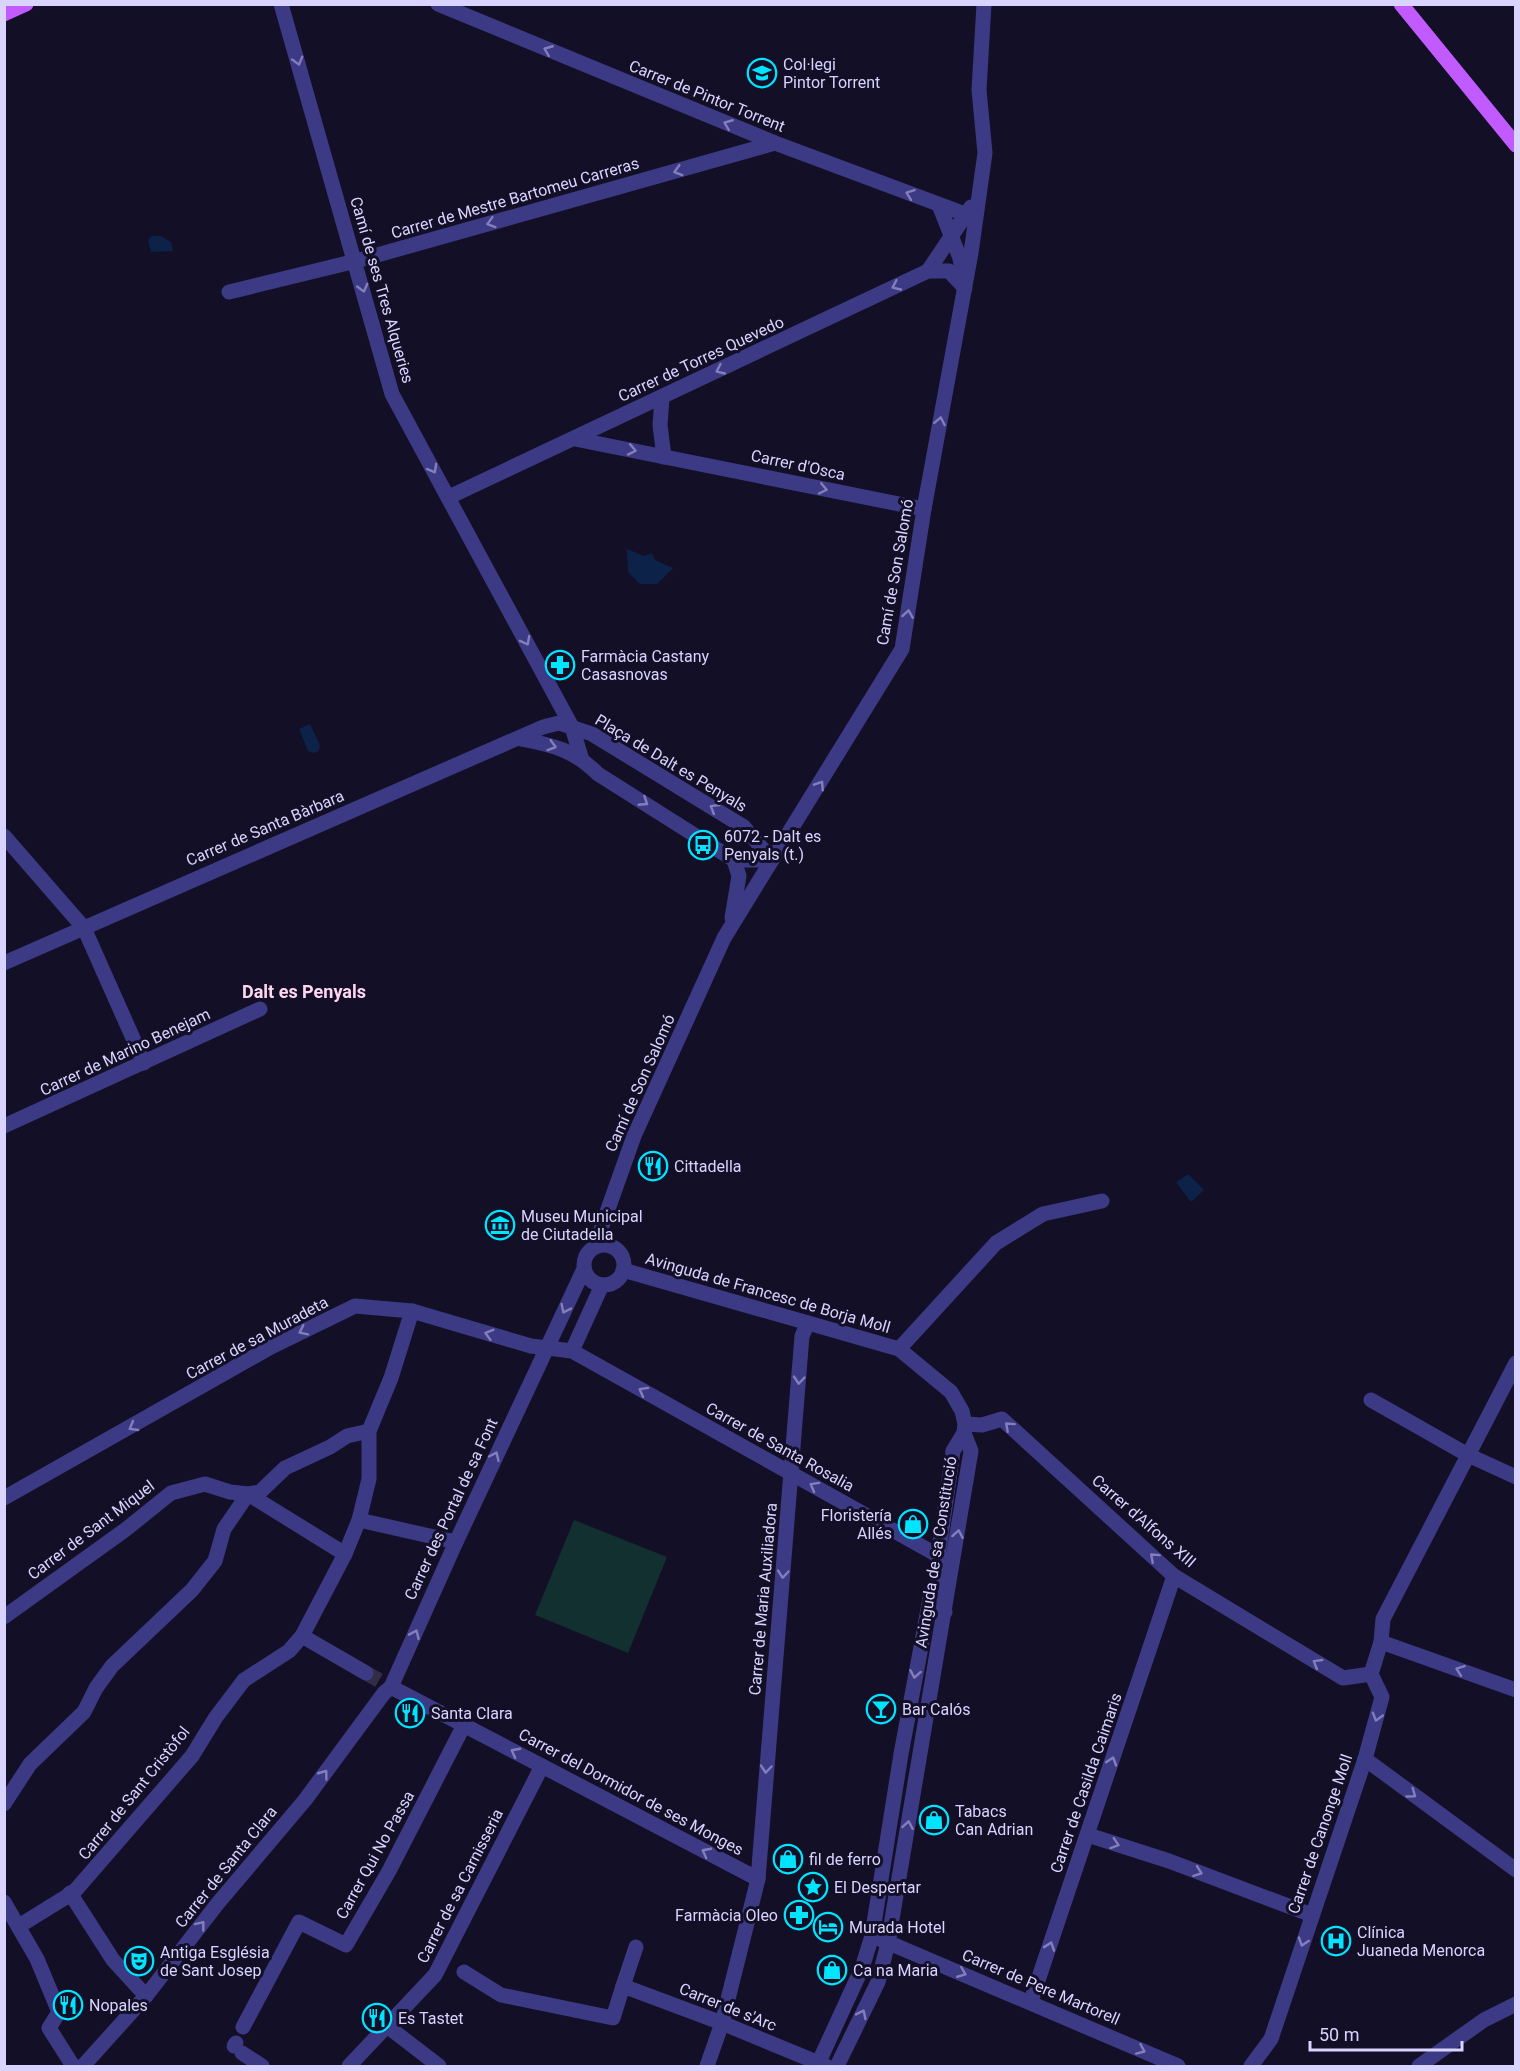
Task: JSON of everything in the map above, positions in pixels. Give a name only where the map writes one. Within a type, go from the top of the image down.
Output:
[{"type":"main road","points":[[4,14],[26,4]]},
{"type":"main road","points":[[1401,4],[1515,145]]},
{"type":"street","name":"Camí de ses Tres Alqueries","points":[[281,4],[392,394],[572,727]]},
{"type":"street","name":"Carrer de Pintor Torrent","points":[[438,4],[775,143],[965,214]]},
{"type":"street","name":"Camí de Son Salomó","points":[[772,861],[902,650],[924,509],[965,288],[985,153],[979,90],[984,4]]},
{"type":"street","name":"Carrer de Mestre Bartomeu Carreras","points":[[230,292],[356,261],[775,143]]},
{"type":"street","points":[[928,271],[951,234],[979,198]]},
{"type":"street","name":"Camí de Son Salomó","points":[[939,206],[960,258],[965,288]]},
{"type":"street","points":[[928,271],[949,271],[965,288]]},
{"type":"street","name":"Carrer de Torres Quevedo","points":[[449,497],[928,271]]},
{"type":"street","points":[[662,398],[660,425],[664,457]]},
{"type":"street","name":"Carrer d'Osca","points":[[575,439],[924,509]]},
{"type":"street","name":"Plaça de Dalt es Penyals","points":[[460,763],[521,739],[543,727],[559,723],[572,727],[592,734],[744,826],[772,861]]},
{"type":"street","name":"Plaça de Dalt es Penyals","points":[[572,727],[581,757]]},
{"type":"street","points":[[521,739],[554,745],[581,757],[598,774],[734,860],[772,861]]},
{"type":"street","name":"Carrer de Santa Bàrbara","points":[[4,963],[460,763]]},
{"type":"street","points":[[4,836],[84,928],[144,1063]]},
{"type":"street","points":[[727,932],[739,876],[734,860]]},
{"type":"street","points":[[727,932],[772,861]]},
{"type":"street","name":"Camí de Son Salomó","points":[[597,1245],[634,1137],[727,932]]},
{"type":"street","name":"Carrer de Marino Benejam","points":[[4,1126],[260,1009]]},
{"type":"street","points":[[899,1349],[996,1243],[1042,1214],[1102,1201]]},
{"type":"street","points":[[597,1245],[606,1245],[618,1251],[622,1257],[623,1270],[615,1281],[602,1285],[590,1280],[584,1271],[587,1253],[597,1245]]},
{"type":"street","name":"Avinguda de Francesc de Borja Moll","points":[[623,1270],[899,1349],[951,1392],[962,1411],[964,1429]]},
{"type":"street","name":"Carrer des Portal de sa Font","points":[[391,1687],[546,1346],[584,1271]]},
{"type":"street","points":[[572,1351],[602,1285]]},
{"type":"street","name":"Carrer de sa Muradeta","points":[[4,1498],[271,1347],[355,1306],[412,1311],[531,1346],[546,1346]]},
{"type":"street","points":[[4,1804],[30,1764],[84,1712],[96,1688],[112,1666],[192,1590],[215,1561],[224,1529],[248,1494],[260,1492],[285,1468],[330,1447],[347,1436],[369,1431],[391,1378],[412,1311]]},
{"type":"street","name":"Carrer de Maria Auxiliadora","points":[[707,2067],[722,2023],[758,1880],[802,1336],[808,1323]]},
{"type":"street","name":"Carrer de Santa Rosalia","points":[[546,1346],[572,1351],[939,1556]]},
{"type":"street","points":[[1371,1674],[1381,1642],[1383,1619],[1515,1363]]},
{"type":"street","points":[[1371,1400],[1468,1455],[1515,1477]]},
{"type":"street","name":"Carrer d'Alfons XIII","points":[[964,1429],[1002,1419],[1174,1576],[1343,1678],[1371,1674]]},
{"type":"street","name":"Avinguda de sa Constitució","points":[[821,2066],[862,1968],[872,1936],[901,1754],[939,1556],[953,1451],[964,1429]]},
{"type":"street","name":"Avinguda de sa Constitució","points":[[837,2067],[878,1982],[888,1943],[971,1451],[964,1429]]},
{"type":"street","name":"Carrer de Sant Cristòfol","points":[[19,1926],[74,1892],[192,1756],[216,1717],[244,1680],[290,1651],[302,1636],[345,1554],[359,1520],[369,1479],[369,1431]]},
{"type":"street","name":"Carrer de Sant Miquel","points":[[4,1617],[125,1530],[171,1493],[205,1484],[230,1492],[248,1494]]},
{"type":"street","points":[[248,1494],[345,1554]]},
{"type":"street","points":[[359,1520],[456,1542]]},
{"type":"street","points":[[939,1556],[944,1559],[935,1598],[945,1612]]},
{"type":"street","name":"Carrer de Casilda Caimaris","points":[[1031,2001],[1174,1576]]},
{"type":"street","points":[[302,1636],[366,1672]]},
{"type":"street","points":[[1381,1642],[1515,1690]]},
{"type":"street","name":"Carrer de Canonge Moll","points":[[1251,2067],[1271,2039],[1365,1760],[1382,1697],[1371,1674]]},
{"type":"street","name":"Carrer del Dormidor de ses Monges","points":[[391,1687],[758,1880]]},
{"type":"street","name":"Carrer de Santa Clara","points":[[83,2067],[146,1996],[218,1903],[304,1800],[384,1693],[391,1687]]},
{"type":"street","name":"Carrer Qui No Passa","points":[[243,2027],[299,1922],[346,1945],[389,1871],[464,1725]]},
{"type":"street","points":[[1365,1760],[1515,1870]]},
{"type":"street","name":"Carrer de sa Carnisseria","points":[[349,2067],[446,1961],[542,1766]]},
{"type":"street","points":[[1088,1835],[1179,1865],[1312,1915]]},
{"type":"street","points":[[70,1893],[112,1960],[146,1996]]},
{"type":"street","points":[[4,1902],[37,1959],[59,2012],[49,2028],[73,2067]]},
{"type":"street","name":"Carrer de Pere Martorell","points":[[872,1936],[1031,2001],[1178,2067]]},
{"type":"street","points":[[464,1972],[501,1995],[613,2018],[636,1947]]},
{"type":"street","name":"Carrer de s'Arc","points":[[623,1986],[722,2023],[821,2066]]},
{"type":"street","points":[[1419,2067],[1484,2020],[1515,2004]]},
{"type":"street","points":[[387,2025],[439,2067]]},
{"type":"street","points":[[237,2047],[262,2067]]},
{"type":"green space","points":[[574,1520],[667,1557],[628,1653],[535,1615]]},
{"type":"water","points":[[151,236],[161,236],[171,242],[173,251],[151,252],[148,241]]},
{"type":"water","points":[[627,549],[644,556],[652,553],[655,560],[673,568],[657,584],[640,584],[628,572]]},
{"type":"water","points":[[310,724],[320,745],[319,751],[314,753],[308,751],[299,729]]},
{"type":"water","points":[[1188,1174],[1204,1190],[1191,1202],[1176,1182]]},
{"type":"tunnel","points":[[366,1673],[391,1687]]},
{"type":"place","name":"Col·legi Pintor Torrent","points":[[762,73]]},
{"type":"place","name":"Farmàcia Castany Casasnovas","points":[[560,665]]},
{"type":"place","name":"6072 - Dalt es Penyals (t.)","points":[[703,845]]},
{"type":"place","name":"Cittadella","points":[[653,1166]]},
{"type":"place","name":"Museu Municipal de Ciutadella","points":[[500,1225]]},
{"type":"place","name":"Floristería Allés","points":[[913,1524]]},
{"type":"place","name":"Bar Calós","points":[[881,1709]]},
{"type":"place","name":"Santa Clara","points":[[410,1713]]},
{"type":"place","name":"Tabacs Can Adrian","points":[[934,1820]]},
{"type":"place","name":"fil de ferro","points":[[788,1859]]},
{"type":"place","name":"El Despertar","points":[[813,1887]]},
{"type":"place","name":"Farmàcia Oleo","points":[[799,1915]]},
{"type":"place","name":"Murada Hotel","points":[[828,1927]]},
{"type":"place","name":"Clínica Juaneda Menorca","points":[[1336,1941]]},
{"type":"place","name":"Antiga Església de Sant Josep","points":[[139,1961]]},
{"type":"place","name":"Ca na Maria","points":[[832,1970]]},
{"type":"place","name":"Nopales","points":[[68,2005]]},
{"type":"place","name":"Es Tastet","points":[[377,2018]]},
{"type":"district","name":"Dalt es Penyals","points":[[304,991]]}]
